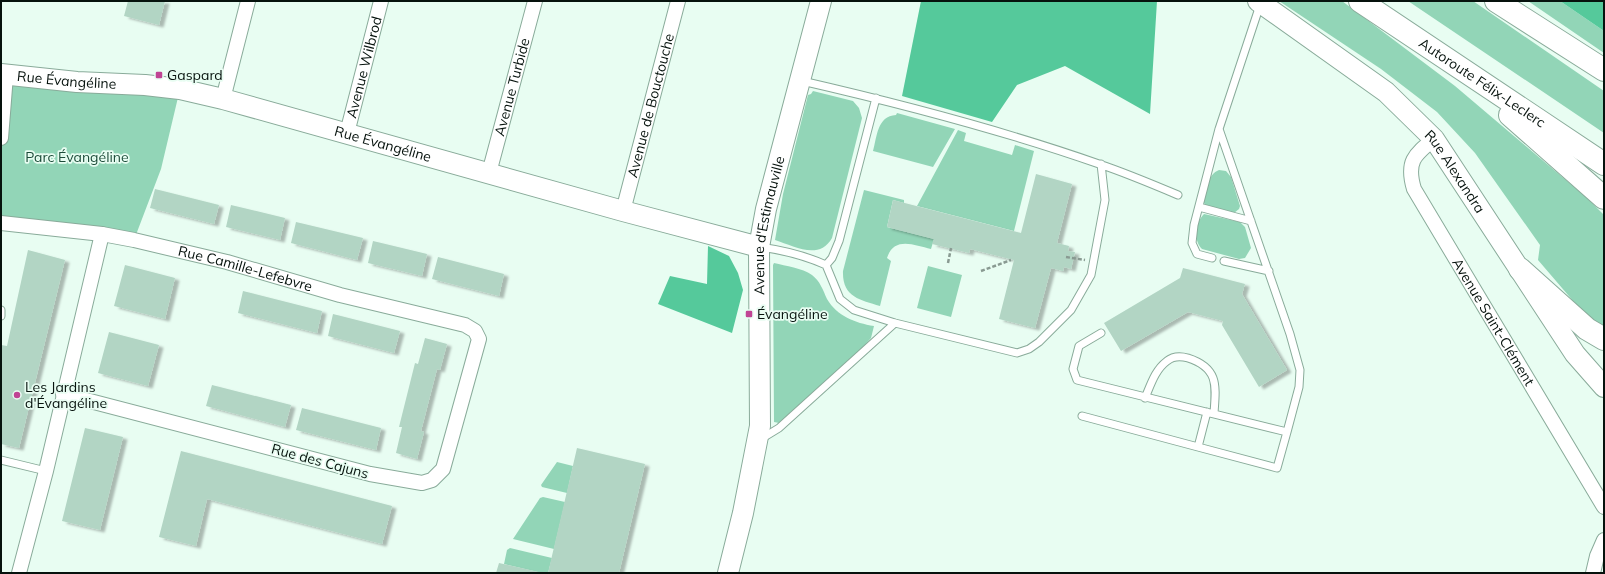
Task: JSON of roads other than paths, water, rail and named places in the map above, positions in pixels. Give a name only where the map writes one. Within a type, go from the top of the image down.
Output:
[{"type":"highway","name":"Autoroute Félix-Leclerc","points":[[1360,1],[1439,52],[1604,164]]},
{"type":"highway","points":[[1496,1],[1604,70]]},
{"type":"highway","points":[[1439,52],[1604,198]]},
{"type":"highway","points":[[1520,268],[1587,329],[1604,339]]},
{"type":"main road","name":"Avenue d'Estimauville","points":[[728,573],[758,441],[760,426],[759,246],[766,209],[821,1]]},
{"type":"main road","name":"Rue Alexandra","points":[[1259,2],[1386,92],[1434,139],[1575,354],[1604,387]]},
{"type":"main road","name":"Rue Évangéline","points":[[3,75],[77,82],[145,85],[180,89],[223,99],[623,211],[759,246]]},
{"type":"street","points":[[223,99],[248,1]]},
{"type":"street","name":"Avenue Wilbrod","points":[[347,134],[381,1]]},
{"type":"street","name":"Avenue Turbide","points":[[489,173],[535,1]]},
{"type":"street","name":"Avenue de Bouctouche","points":[[623,211],[678,1]]},
{"type":"street","points":[[1,138],[3,75]]},
{"type":"street","name":"Avenue Saint-Clément","points":[[1434,139],[1418,151],[1411,163],[1410,176],[1414,189],[1604,507]]},
{"type":"street","name":"Rue Camille-Lefebvre","points":[[1,223],[102,234],[227,262],[340,295],[465,325],[475,330],[479,339]]},
{"type":"street","points":[[19,573],[46,471],[102,234]]},
{"type":"street","name":"Rue des Cajuns","points":[[63,394],[370,474],[422,483],[432,480],[443,469],[479,339]]},
{"type":"street","points":[[1593,573],[1604,540]]},
{"type":"lane","points":[[1212,258],[1197,254],[1192,243],[1194,225],[1219,129],[1259,2]]},
{"type":"lane","points":[[800,80],[876,98],[1054,149],[1101,164],[1178,195]]},
{"type":"lane","points":[[826,265],[832,258],[838,241],[876,98]]},
{"type":"lane","points":[[1082,416],[1277,468],[1299,387],[1300,370],[1290,334],[1269,271],[1219,129]]},
{"type":"lane","points":[[759,246],[818,261],[826,265],[840,298],[846,305],[854,310],[895,323],[1017,353],[1029,349],[1038,342],[1071,310],[1091,275],[1105,200],[1101,164]]},
{"type":"lane","points":[[1199,207],[1252,221]]},
{"type":"lane","points":[[1224,261],[1269,271]]},
{"type":"lane","points":[[1,310],[1,316]]},
{"type":"lane","points":[[758,441],[779,428],[895,323]]},
{"type":"lane","points":[[1101,333],[1079,346],[1073,369],[1077,380],[1286,432]]},
{"type":"lane","points":[[1145,398],[1156,372],[1168,360],[1181,356],[1199,362],[1210,371],[1216,388],[1210,412],[1198,447]]},
{"type":"lane","points":[[1,460],[46,471]]},
{"type":"place","name":"Gaspard","points":[[159,75]]},
{"type":"place","name":"Évangéline","points":[[749,314]]},
{"type":"place","name":"Les Jardins d'Évangéline","points":[[17,395]]},
{"type":"park label","name":"Parc Évangéline","points":[[77,157]]}]
